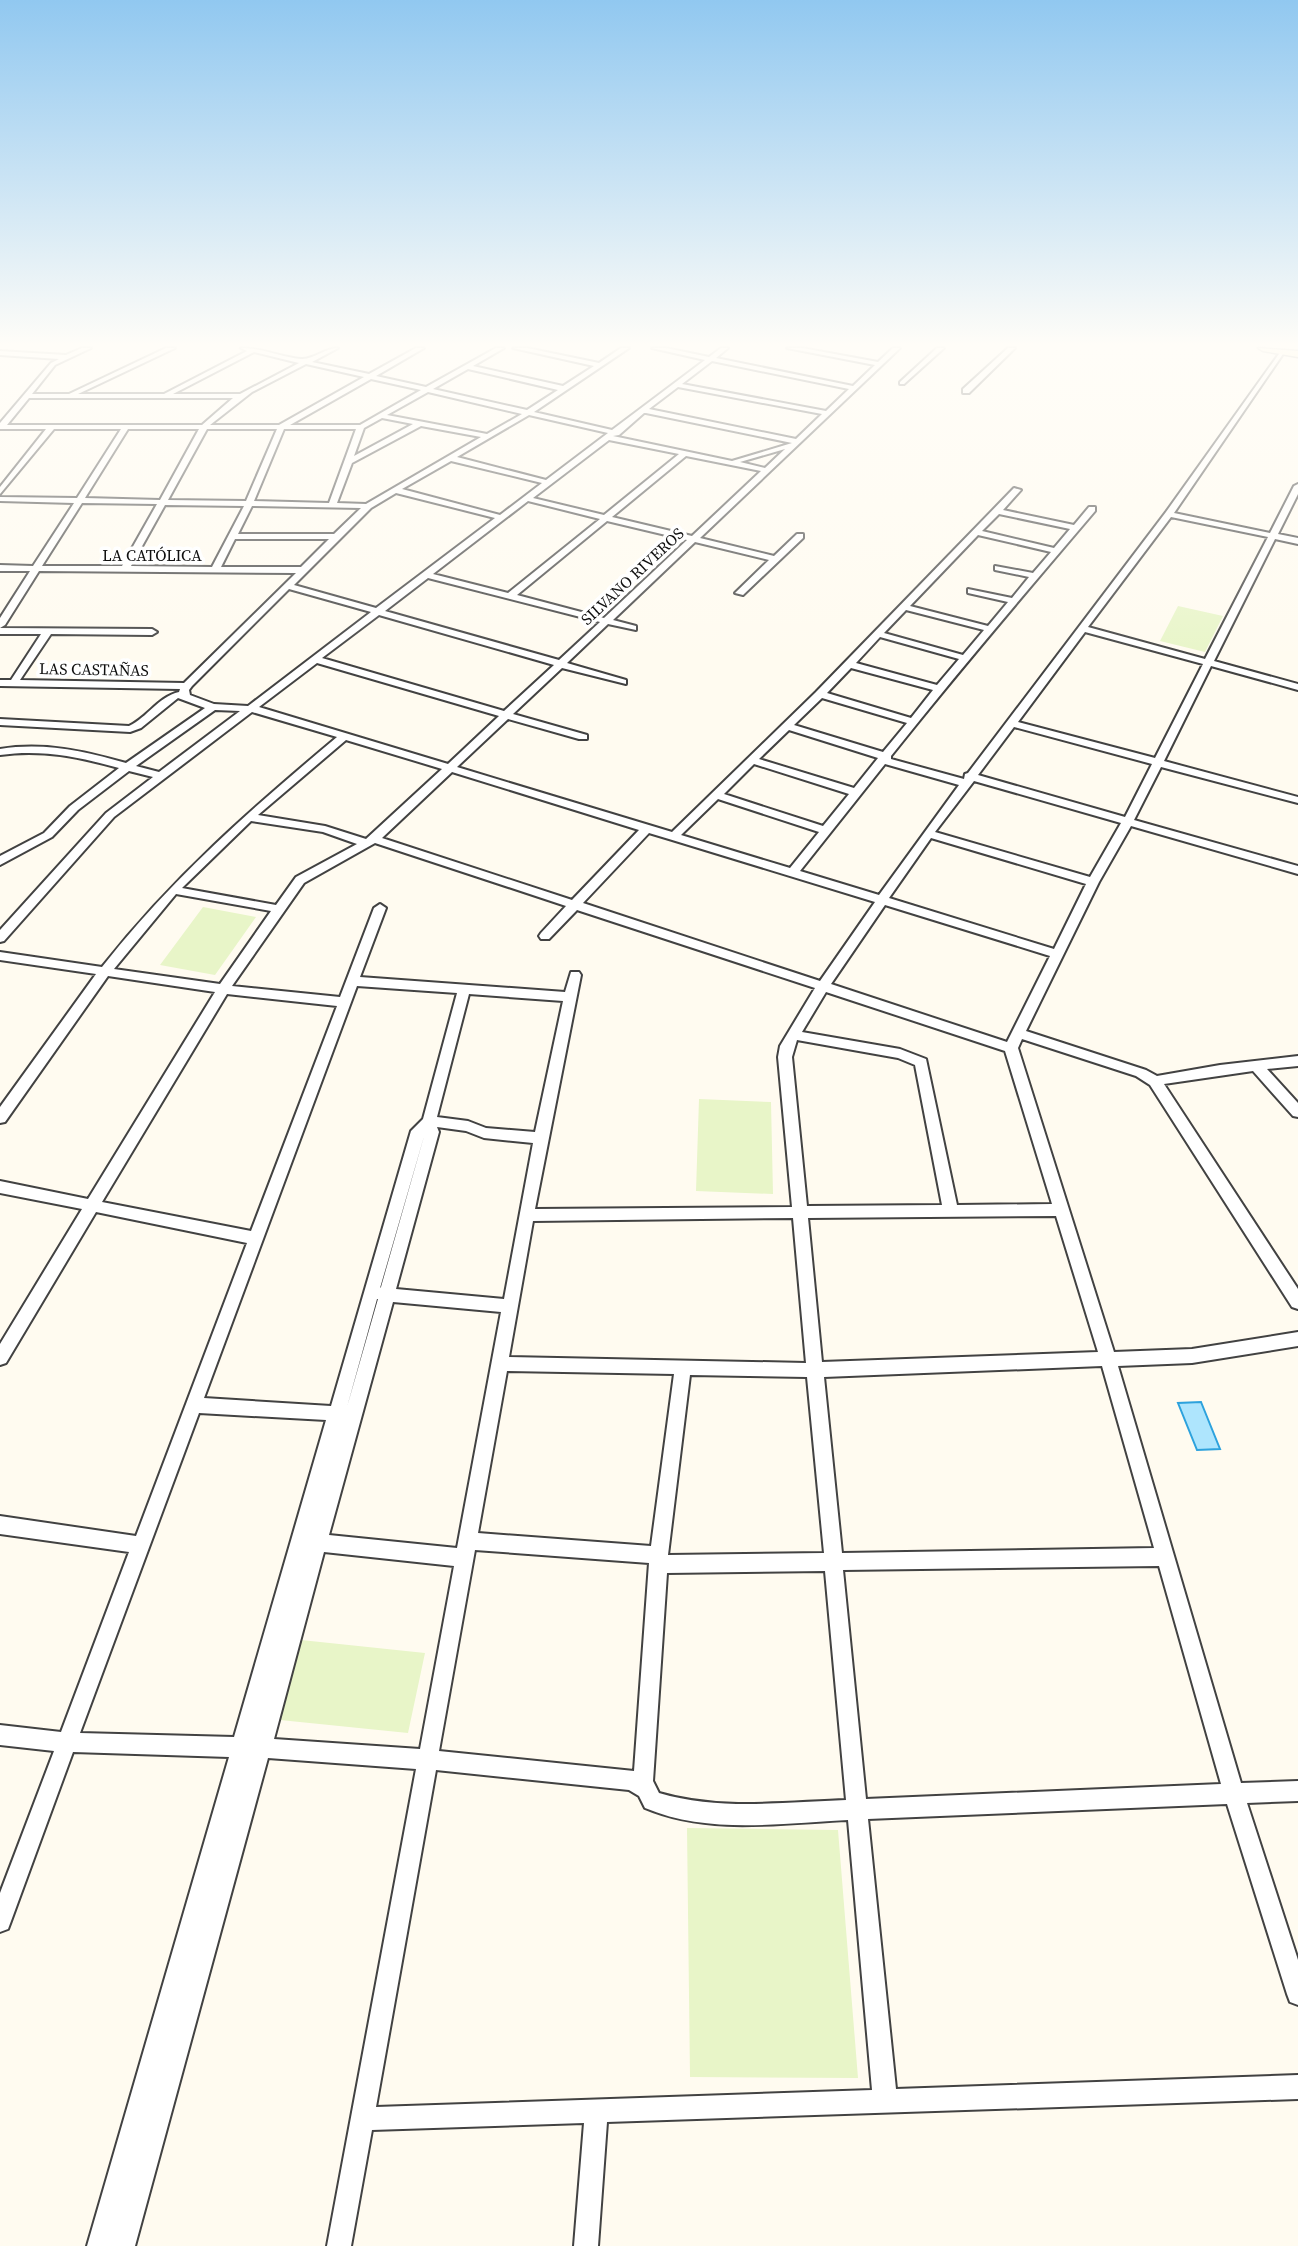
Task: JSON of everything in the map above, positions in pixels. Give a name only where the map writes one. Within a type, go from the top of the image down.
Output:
[{"type":"street","points":[[0,492],[31,453]]},
{"type":"street","points":[[0,625],[108,453]]},
{"type":"street","points":[[125,569],[190,453]]},
{"type":"street","points":[[215,570],[250,502],[271,453]]},
{"type":"street","points":[[333,503],[352,453]]},
{"type":"street","points":[[348,462],[365,453]]},
{"type":"street","points":[[0,722],[130,729],[137,727],[164,699],[185,690],[368,506],[459,453]]},
{"type":"street","points":[[0,938],[96,828],[247,708],[590,453]]},
{"type":"street","points":[[510,596],[685,453],[765,470]]},
{"type":"street","points":[[727,462],[759,453]]},
{"type":"street","name":"SILVANO RIVEROS","points":[[0,1358],[223,989],[300,880],[370,841],[694,540],[783,453]]},
{"type":"street","points":[[885,2100],[813,1370],[785,1057],[787,1046],[822,987],[886,899],[928,834],[967,780],[1014,724],[1212,453]]},
{"type":"street","points":[[450,458],[550,482]]},
{"type":"street","points":[[1298,486],[1128,821],[1093,882],[1011,1048],[1108,1359],[1234,1794],[1298,1994]]},
{"type":"street","points":[[395,490],[504,518]]},
{"type":"street","points":[[673,837],[820,694],[1017,490]]},
{"type":"street","points":[[0,499],[333,503],[368,506]]},
{"type":"street","points":[[529,499],[775,559]]},
{"type":"street","points":[[792,873],[886,759],[939,689],[1092,509]]},
{"type":"street","points":[[998,511],[1076,528]]},
{"type":"street","points":[[1169,514],[1298,541]]},
{"type":"street","points":[[977,532],[1056,551]]},
{"type":"street","points":[[232,536],[337,537]]},
{"type":"street","points":[[740,593],[800,536]]},
{"type":"street","name":"LA CATÓLICA","points":[[0,568],[304,570]]},
{"type":"street","points":[[998,568],[1035,576]]},
{"type":"street","points":[[428,575],[632,628]]},
{"type":"street","points":[[289,586],[623,682]]},
{"type":"street","points":[[971,591],[1014,601]]},
{"type":"street","points":[[904,607],[990,629]]},
{"type":"street","points":[[1084,629],[1298,687]]},
{"type":"street","points":[[0,631],[152,632]]},
{"type":"street","points":[[13,684],[48,631]]},
{"type":"street","points":[[878,634],[965,658]]},
{"type":"street","points":[[314,659],[583,737]]},
{"type":"street","points":[[849,664],[939,689]]},
{"type":"street","name":"LAS CASTAÑAS","points":[[0,683],[185,690]]},
{"type":"street","points":[[185,690],[185,697],[213,707],[247,708],[345,736],[792,873],[886,899],[1058,954]]},
{"type":"street","points":[[820,694],[915,722]]},
{"type":"street","points":[[0,861],[48,835],[75,808],[127,767],[213,707]]},
{"type":"street","points":[[1014,724],[1298,800]]},
{"type":"street","points":[[786,726],[886,759],[1128,821],[1298,870]]},
{"type":"street","points":[[0,1118],[104,973],[173,890],[247,817],[345,736]]},
{"type":"street","points":[[1,752],[14,748],[83,754],[161,776]]},
{"type":"street","points":[[752,760],[857,793]]},
{"type":"street","points":[[716,795],[827,831]]},
{"type":"street","points":[[247,817],[325,829],[370,841],[1011,1048]]},
{"type":"street","points":[[545,936],[646,829]]},
{"type":"street","points":[[928,834],[1093,882]]},
{"type":"street","points":[[173,890],[279,909]]},
{"type":"street","points":[[0,1921],[380,908]]},
{"type":"street","points":[[0,956],[223,989],[344,1002]]},
{"type":"street","points":[[339,2246],[541,1138],[575,975]]},
{"type":"street","points":[[352,981],[570,998]]},
{"type":"street","points":[[99,2246],[241,1748],[308,1542],[380,1294],[432,1132],[428,1123],[464,989]]},
{"type":"street","points":[[1019,1033],[1141,1073],[1155,1081],[1298,1302]]},
{"type":"street","points":[[795,1035],[900,1054],[921,1062],[951,1211]]},
{"type":"street","points":[[1155,1081],[1298,1061]]},
{"type":"street","points":[[1257,1067],[1298,1112]]},
{"type":"street","points":[[428,1123],[468,1126],[484,1133],[541,1138]]},
{"type":"street","points":[[0,1187],[255,1238]]},
{"type":"street","points":[[529,1215],[1060,1210]]},
{"type":"street","points":[[380,1294],[512,1306]]},
{"type":"street","points":[[501,1364],[813,1370],[1192,1356],[1298,1339]]},
{"type":"street","points":[[643,1783],[659,1559],[683,1368]]},
{"type":"street","points":[[193,1405],[345,1414]]},
{"type":"street","points":[[0,1525],[139,1545]]},
{"type":"street","points":[[308,1542],[659,1559],[831,1562],[1164,1557]]},
{"type":"street","points":[[122,2246],[262,1748],[308,1542]]},
{"type":"street","points":[[0,1735],[66,1745],[262,1748],[426,1759],[643,1783],[649,1789],[652,1801],[686,1811],[723,1815],[804,1813],[855,1807],[1298,1791]]},
{"type":"street","points":[[361,2119],[1298,2087]]},
{"type":"street","points":[[586,2246],[596,2113]]},
{"type":"green space","points":[[1178,606],[1223,616],[1205,652],[1160,641]]},
{"type":"green space","points":[[203,907],[256,917],[215,975],[160,965]]},
{"type":"green space","points":[[699,1099],[771,1102],[773,1194],[696,1191]]},
{"type":"green space","points":[[301,1640],[425,1653],[408,1733],[280,1720]]},
{"type":"green space","points":[[687,1828],[838,1830],[858,2078],[690,2077]]},
{"type":"water","points":[[1201,1402],[1220,1449],[1197,1450],[1178,1403]]}]
